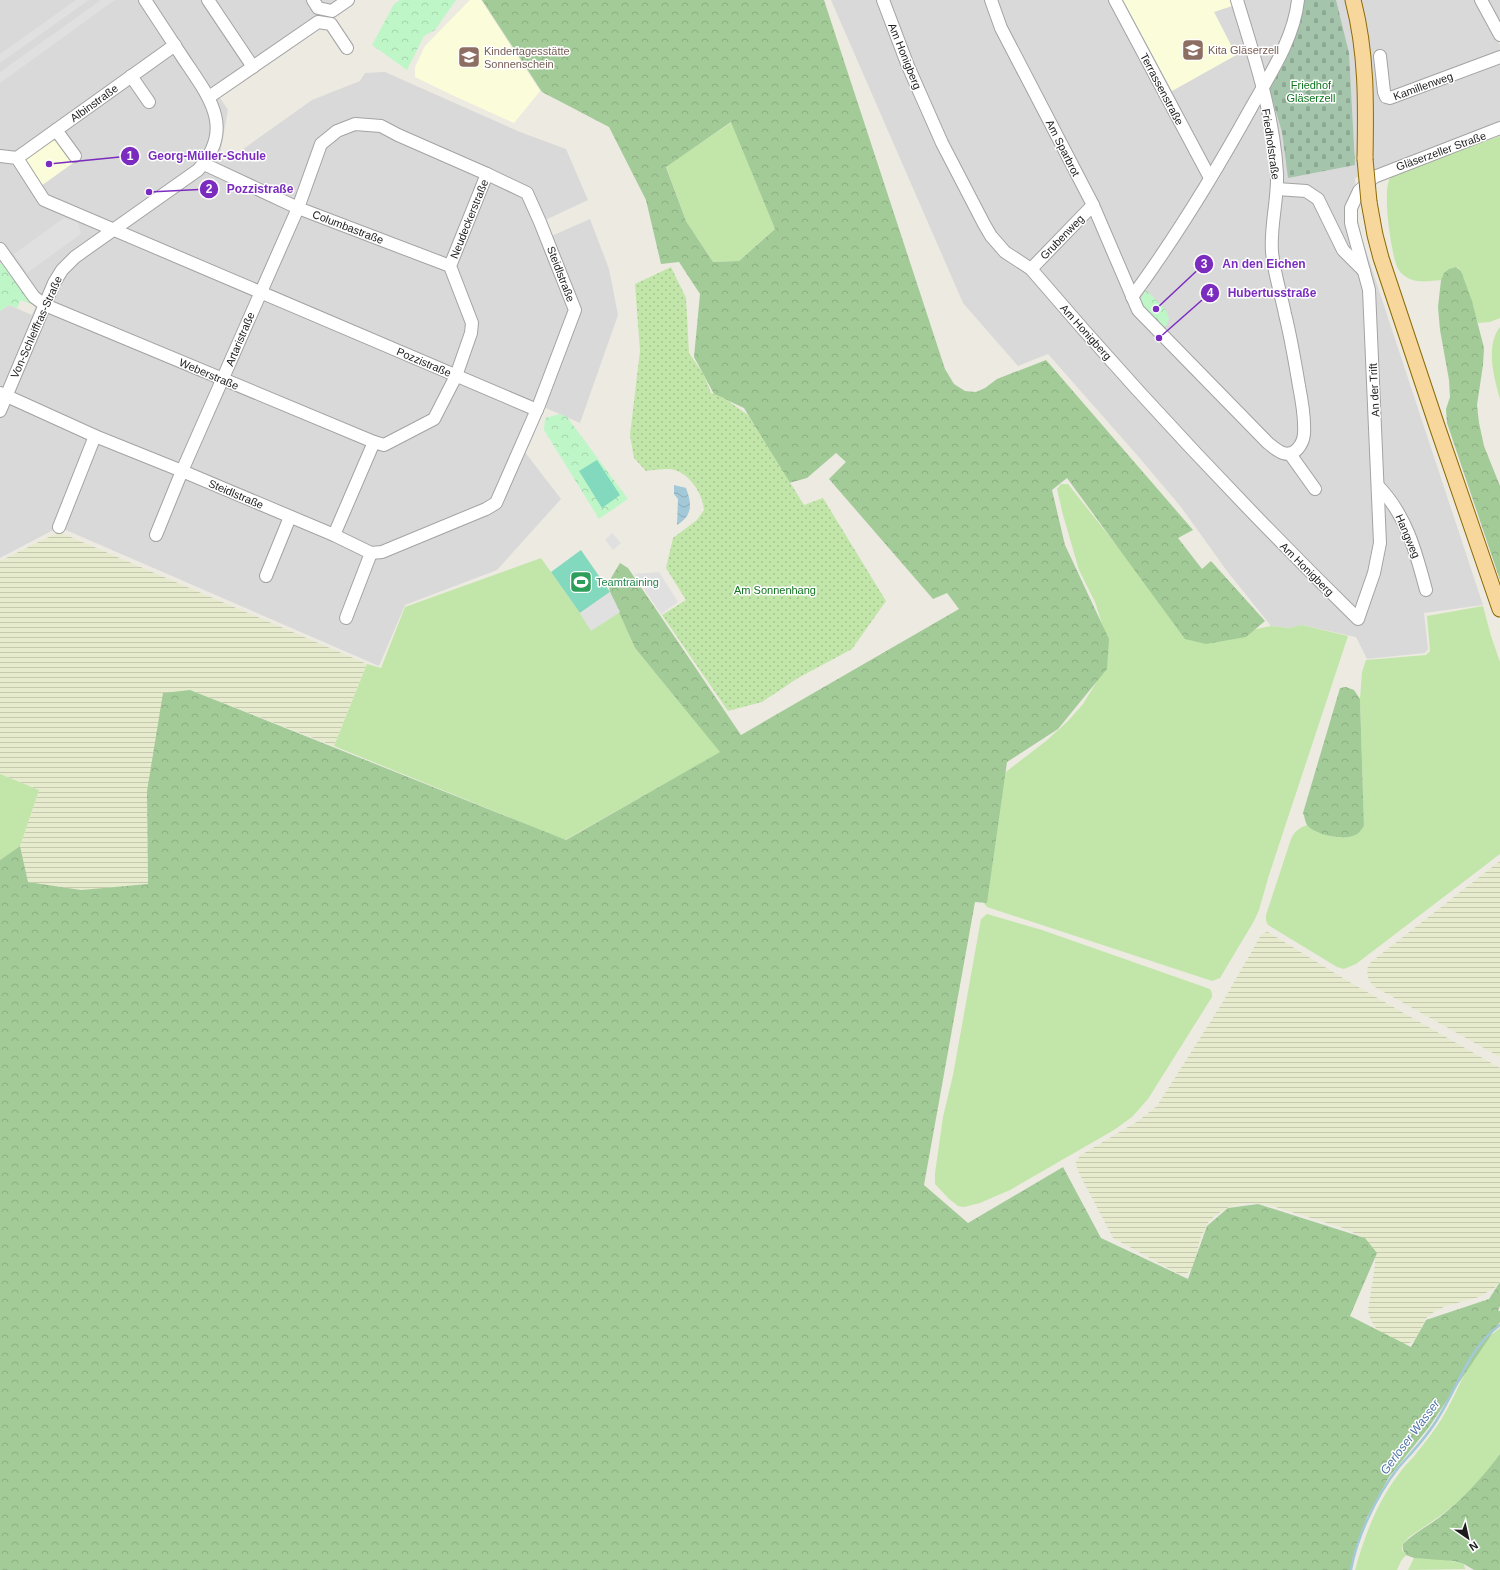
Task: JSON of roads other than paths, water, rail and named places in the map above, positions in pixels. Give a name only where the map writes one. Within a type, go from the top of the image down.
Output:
[{"type":"main road","points":[[1353,0],[1364,63],[1366,102],[1365,159],[1369,202],[1375,235],[1381,258],[1437,426],[1500,609]]},
{"type":"street","name":"Von-Schleiffras-Straße","points":[[0,411],[3,395],[58,276],[68,263],[191,175],[204,164],[211,151],[216,132],[216,118],[210,97],[145,0]]},
{"type":"street","points":[[208,0],[253,68]]},
{"type":"street","points":[[313,0],[318,8],[332,11],[348,0]]},
{"type":"street","name":"Am Honigberg","points":[[883,0],[908,66],[942,143],[991,236],[1005,252],[1031,269],[1176,433],[1282,545],[1358,620]]},
{"type":"street","name":"Am Sparbrot","points":[[992,0],[1001,28],[1093,205],[1138,310],[1268,443],[1283,453],[1290,454]]},
{"type":"street","name":"Terrassenstraße","points":[[1115,0],[1210,178]]},
{"type":"street","name":"Friedhofstraße","points":[[1237,0],[1263,87],[1272,129],[1276,160],[1277,189],[1306,191],[1318,198],[1343,250],[1364,271]]},
{"type":"street","points":[[1132,297],[1180,226],[1210,178],[1263,87],[1286,41],[1297,11],[1298,0]]},
{"type":"street","points":[[1481,0],[1500,35]]},
{"type":"street","points":[[210,97],[318,22],[331,24],[347,48]]},
{"type":"street","name":"Albinstraße","points":[[17,158],[174,45]]},
{"type":"street","name":"Kamillenweg","points":[[1380,56],[1384,92],[1386,97],[1390,98],[1500,57]]},
{"type":"street","points":[[131,76],[149,102]]},
{"type":"street","name":"Steidlstraße","points":[[3,395],[95,436],[182,470],[334,535],[371,553],[382,552],[486,509],[496,503],[537,410],[575,310],[540,222],[526,193],[381,126],[355,124],[336,131],[321,144],[298,208]]},
{"type":"street","name":"Gläserzeller Straße","points":[[1382,172],[1500,128]]},
{"type":"street","points":[[56,130],[75,156]]},
{"type":"street","points":[[0,156],[17,158]]},
{"type":"street","name":"Pozzistraße","points":[[17,158],[44,200],[537,410]]},
{"type":"street","name":"Columbastraße","points":[[204,164],[298,208],[450,266]]},
{"type":"street","name":"An der Trift","points":[[1358,620],[1374,573],[1380,543],[1379,487],[1369,290],[1351,223],[1352,208],[1360,191],[1374,176],[1382,172]]},
{"type":"street","name":"Neudeckerstraße","points":[[374,442],[384,445],[434,419],[456,376],[471,334],[472,323],[450,266],[487,174]]},
{"type":"street","points":[[1277,189],[1273,221],[1272,252],[1295,363],[1304,425],[1304,435],[1301,445],[1295,452],[1290,454],[1314,489]]},
{"type":"street","name":"Grubenweg","points":[[1031,269],[1093,205]]},
{"type":"street","name":"Artaristraße","points":[[182,470],[298,208]]},
{"type":"street","name":"Weberstraße","points":[[0,249],[34,298],[45,305],[374,442]]},
{"type":"street","points":[[59,527],[95,436]]},
{"type":"street","points":[[334,535],[374,442]]},
{"type":"street","points":[[156,535],[182,470]]},
{"type":"street","name":"Hangweg","points":[[1379,487],[1390,499],[1406,525],[1419,562],[1426,590]]},
{"type":"street","points":[[266,576],[290,517]]},
{"type":"street","points":[[346,618],[371,553]]},
{"type":"water","points":[[674,485],[686,488],[690,504],[690,509],[686,517],[677,525],[678,499],[674,494]]},
{"type":"waterway","name":"Gerloser Wasser","points":[[1351,1570],[1363,1530],[1375,1503],[1398,1468],[1434,1425],[1480,1344],[1500,1325]]},
{"type":"place","name":"Kita Gläserzell","points":[[1193,50]]},
{"type":"place","name":"Kindertagesstätte Sonnenschein","points":[[469,57]]},
{"type":"place","name":"Georg-Müller-Schule","points":[[49,164]]},
{"type":"place","name":"Pozzistraße","points":[[149,192]]},
{"type":"place","name":"An den Eichen","points":[[1156,309]]},
{"type":"place","name":"Hubertusstraße","points":[[1159,338]]},
{"type":"place","name":"Teamtraining","points":[[581,582]]},
{"type":"park label","name":"Friedhof Gläserzell","points":[[1311,91]]},
{"type":"park label","name":"Am Sonnenhang","points":[[775,590]]}]
